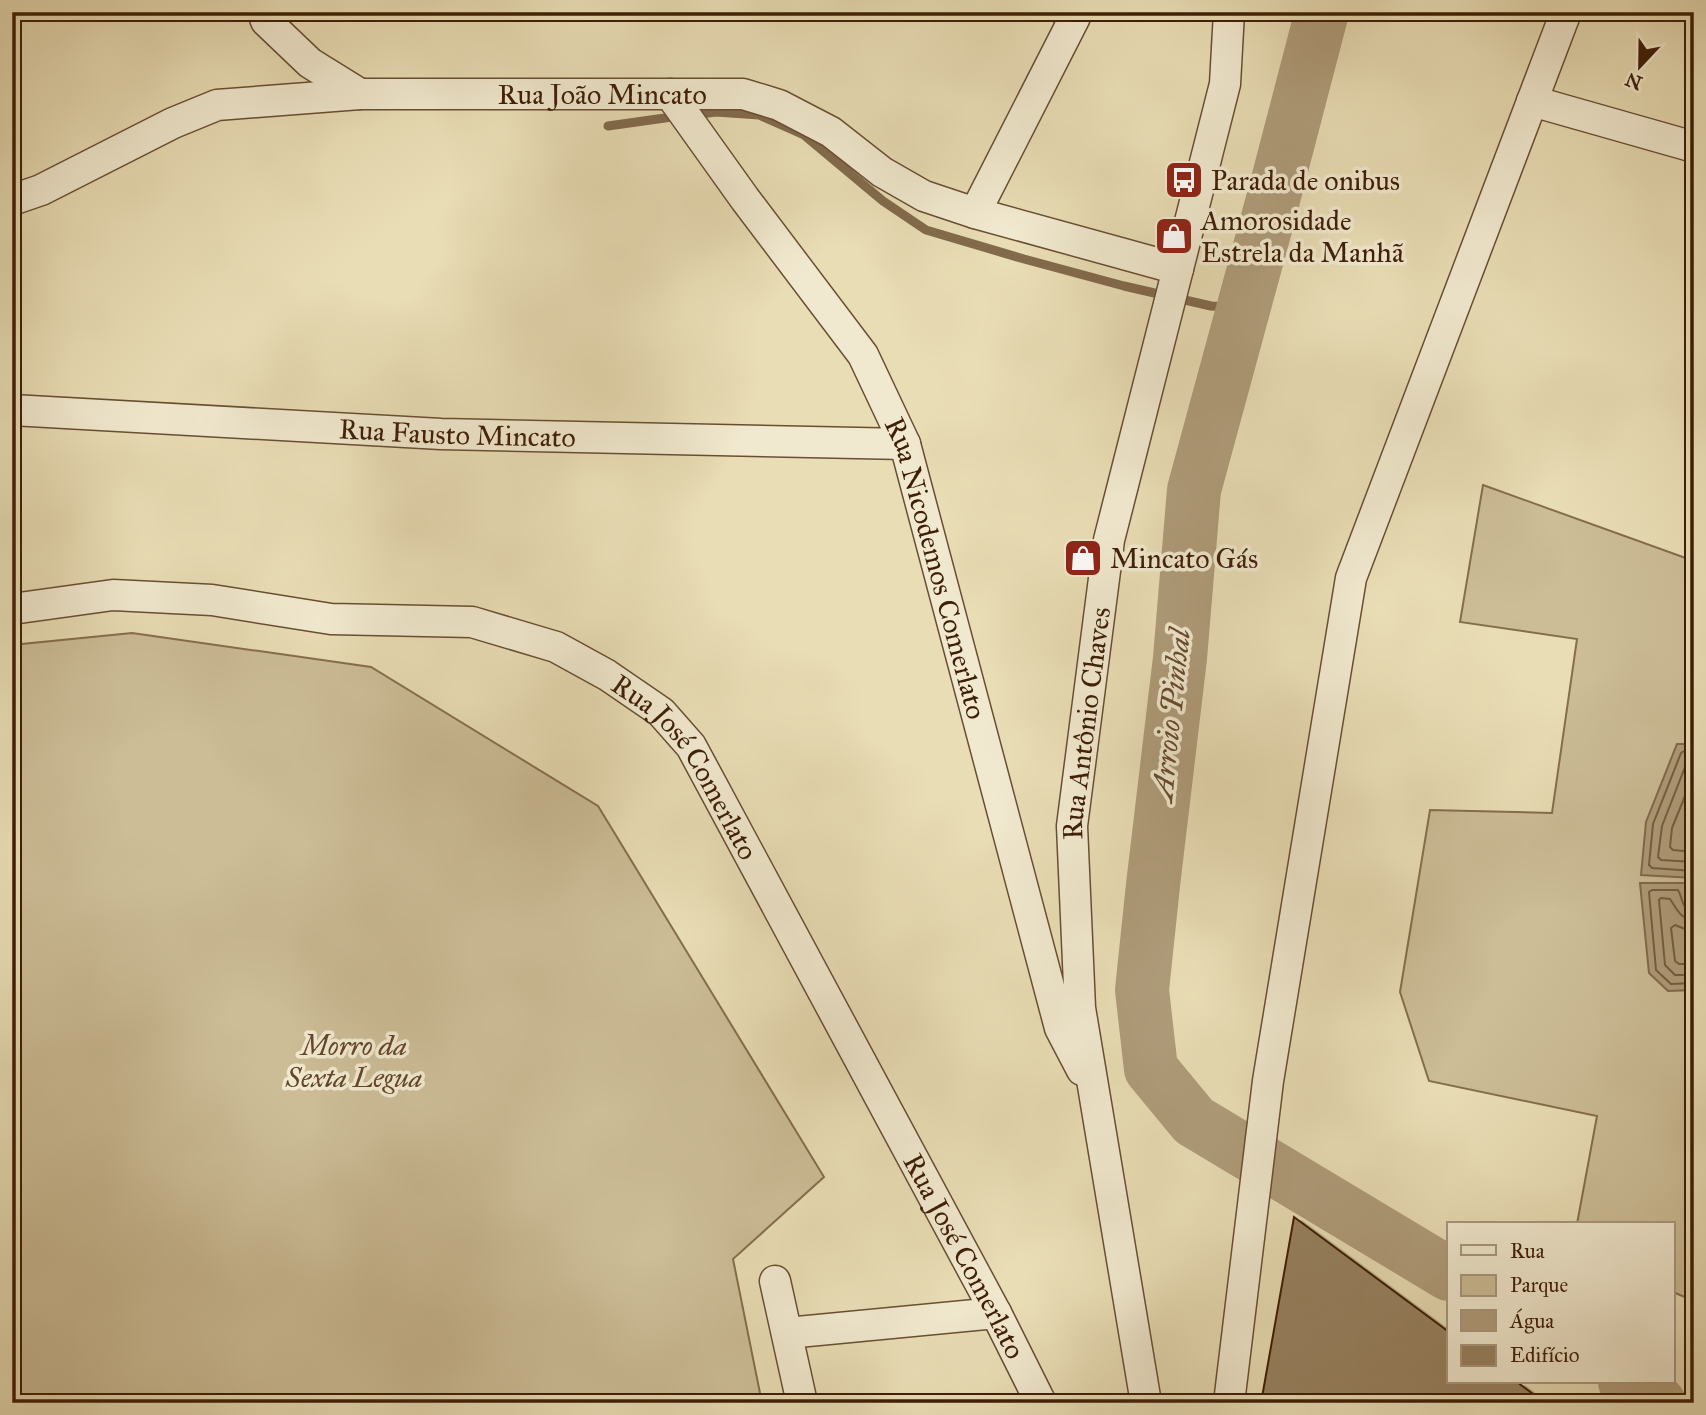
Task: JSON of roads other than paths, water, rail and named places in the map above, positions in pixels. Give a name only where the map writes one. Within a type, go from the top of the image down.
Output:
[{"type":"street","points":[[263,12],[266,21],[310,63],[360,94]]},
{"type":"street","name":"Rua Antônio Chaves","points":[[1146,1403],[1080,1008],[1072,827],[1109,540],[1225,84],[1228,12]]},
{"type":"street","points":[[1229,1403],[1268,1081],[1351,578],[1566,12]]},
{"type":"street","points":[[975,213],[1070,14]]},
{"type":"street","name":"Rua João Mincato","points":[[12,200],[41,190],[173,123],[217,105],[360,94],[678,106],[743,93],[779,105],[831,132],[882,172],[924,196],[1176,275]]},
{"type":"street","points":[[1532,101],[1694,148]]},
{"type":"street","name":"Rua Nicodemos Comerlato","points":[[678,106],[863,355],[905,444],[1060,1028],[1095,1093]]},
{"type":"street","name":"Rua Fausto Mincato","points":[[12,410],[441,434],[905,444]]},
{"type":"street","name":"Rua José Comerlato","points":[[12,609],[113,595],[212,600],[331,620],[472,622],[556,647],[607,675],[662,712],[691,746],[996,1312],[1041,1403]]},
{"type":"street","points":[[775,1281],[802,1403]]},
{"type":"street","points":[[787,1333],[996,1312]]},
{"type":"water","points":[[1677,744],[1694,744],[1693,878],[1641,875],[1646,822]]},
{"type":"water","points":[[1640,883],[1692,883],[1687,896],[1694,908],[1694,990],[1668,991],[1649,973]]},
{"type":"waterway","name":"Arroio Pinhal","points":[[1322,12],[1194,490],[1180,658],[1142,990],[1151,1069],[1194,1121],[1447,1273]]},
{"type":"waterway","points":[[693,115],[716,112],[759,115],[804,135],[883,201],[926,230],[1124,286],[1211,306],[1244,308]]},
{"type":"waterway","points":[[608,126],[679,116]]},
{"type":"waterway","name":"Arroio Pinhal","points":[[1628,1384],[1659,1403]]},
{"type":"place","name":"Parada de onibus","points":[[1184,180]]},
{"type":"place","name":"Amorosidade Estrela da Manhã","points":[[1174,236]]},
{"type":"place","name":"Mincato Gás","points":[[1083,558]]},
{"type":"park label","name":"Morro da Sexta Legua","points":[[354,1061]]}]
